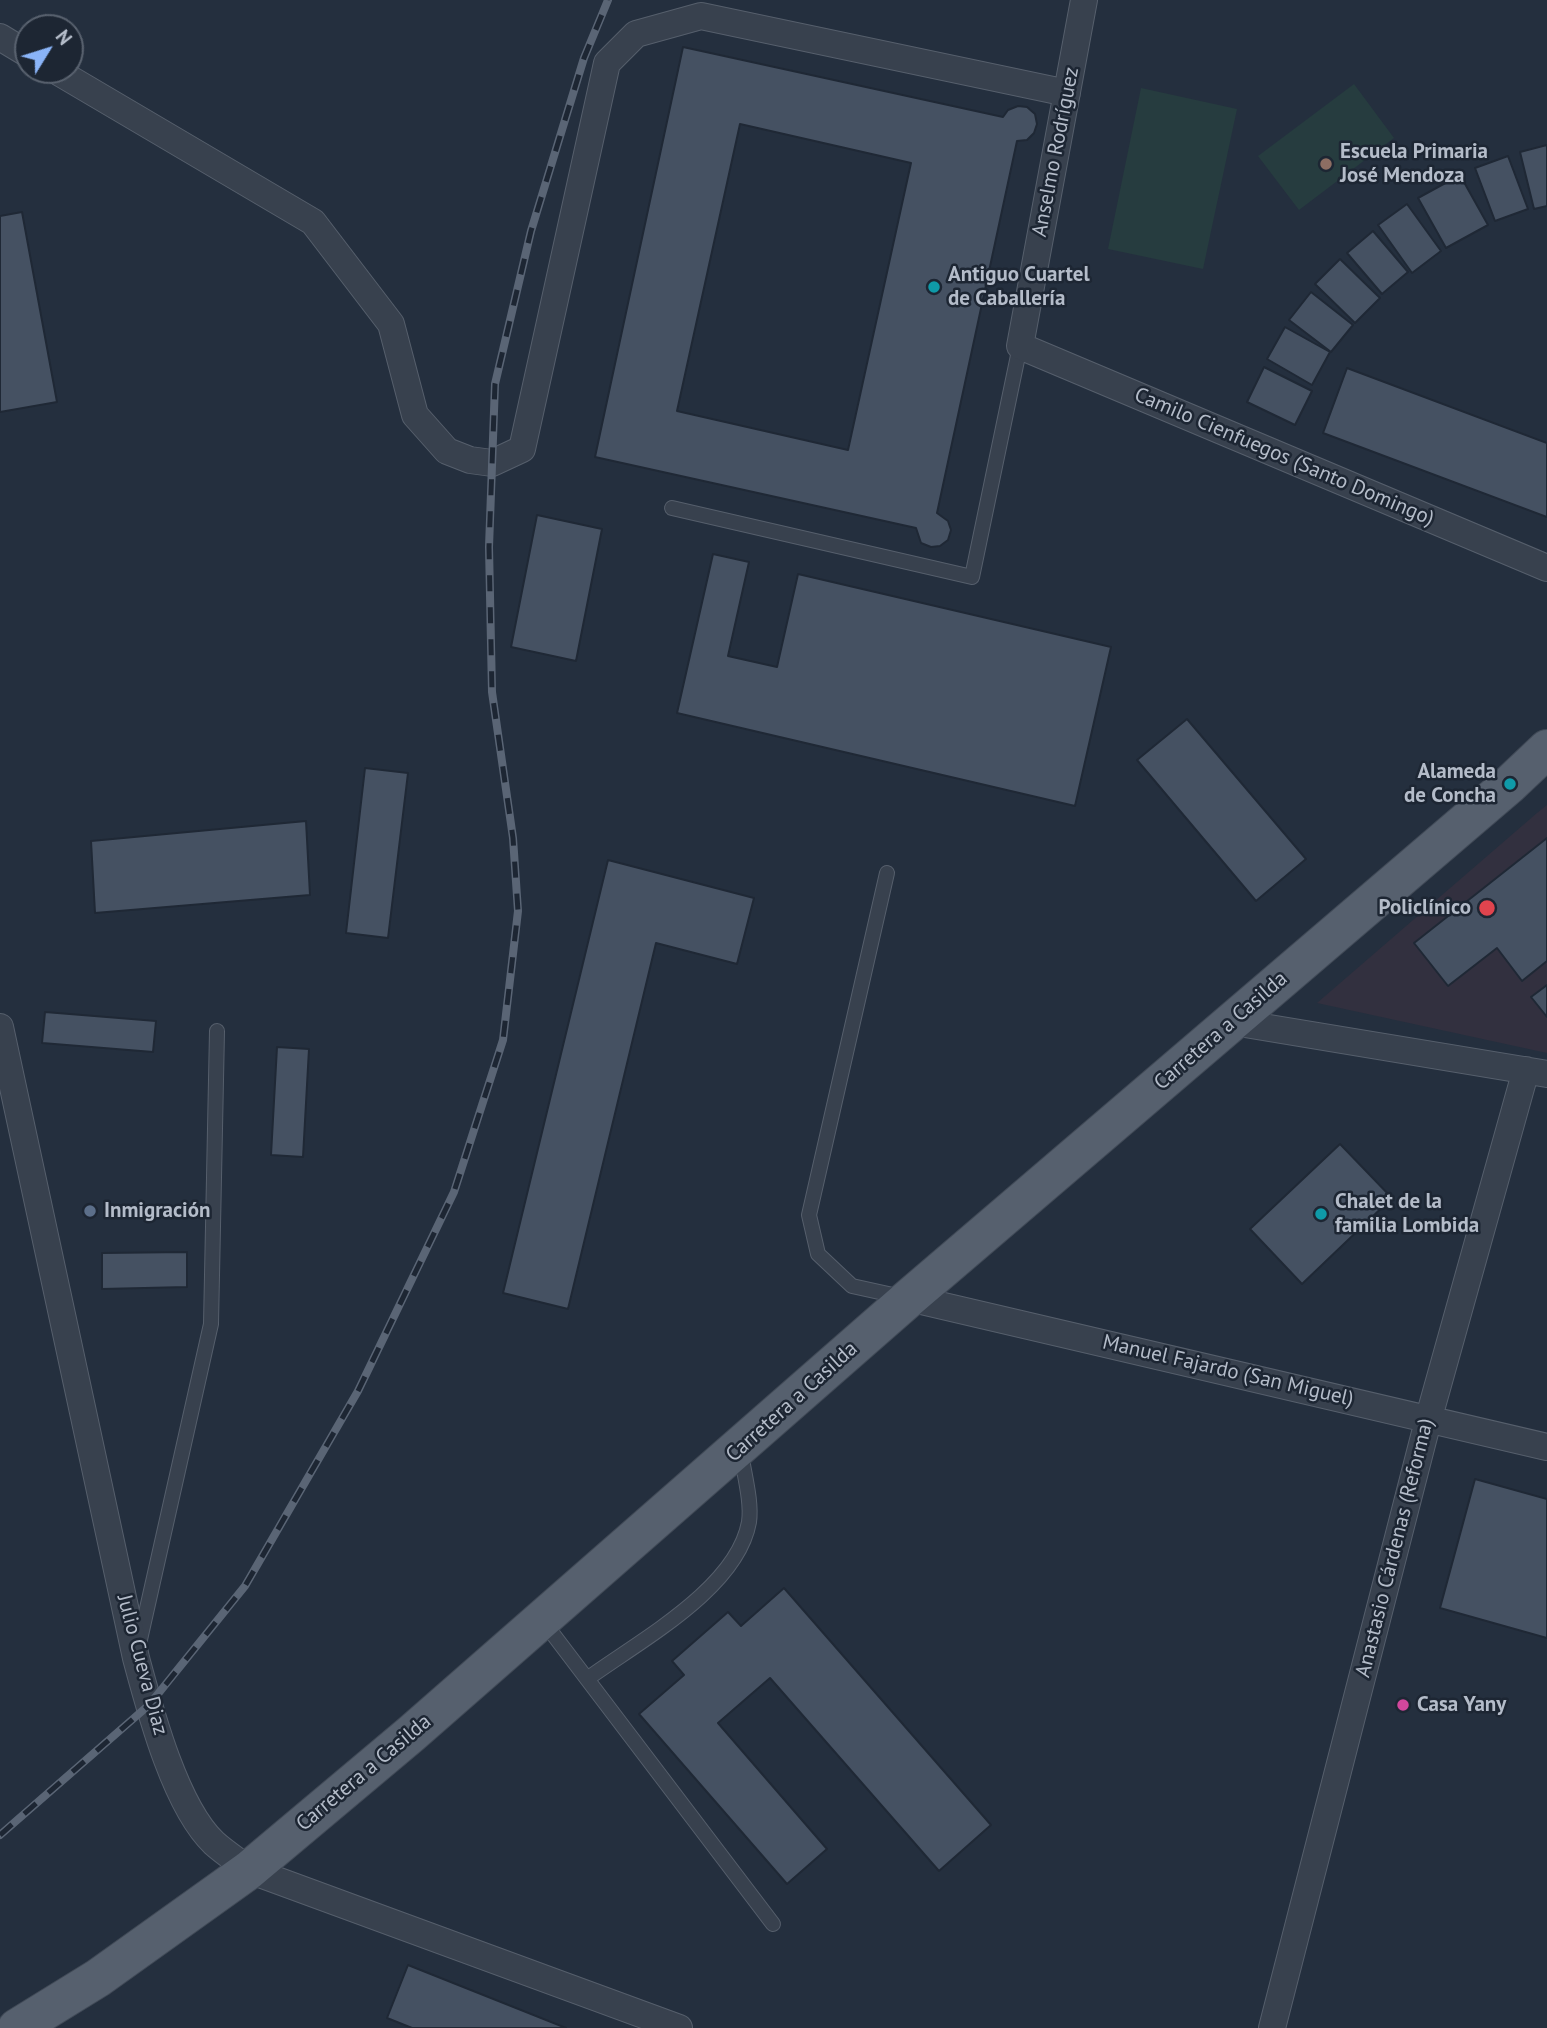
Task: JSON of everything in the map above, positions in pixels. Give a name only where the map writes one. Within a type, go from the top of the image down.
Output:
[{"type":"main road","name":"Carretera a Casilda","points":[[17,2028],[98,1978],[249,1870],[542,1620],[909,1298],[1547,749]]},
{"type":"street","name":"Anselmo Rodríguez","points":[[1020,346],[1084,0]]},
{"type":"street","points":[[79,84],[313,222],[391,324],[415,415],[447,451],[470,460],[492,463],[522,449],[607,63],[636,34],[702,8],[1067,93]]},
{"type":"street","name":"Camilo Cienfuegos (Santo Domingo)","points":[[1020,346],[1547,568]]},
{"type":"street","points":[[1233,1021],[1536,1072]]},
{"type":"street","name":"Julio Cueva Diaz","points":[[0,1027],[136,1658],[149,1705],[185,1803],[213,1842],[249,1870],[679,2028]]},
{"type":"street","name":"Anastasio Cárdenas (Reforma)","points":[[1272,2028],[1429,1417],[1536,1072]]},
{"type":"street","name":"Manuel Fajardo (San Miguel)","points":[[909,1298],[1429,1417],[1547,1447]]},
{"type":"lane","points":[[672,508],[972,577],[1020,346]]},
{"type":"lane","points":[[887,873],[809,1215],[818,1254],[852,1286],[909,1298]]},
{"type":"lane","points":[[136,1658],[211,1324],[217,1031]]},
{"type":"lane","points":[[587,1679],[683,1610],[725,1572],[740,1551],[749,1520],[740,1448]]},
{"type":"lane","points":[[542,1620],[773,1924]]},
{"type":"shaded area","name":"Policlínico","points":[[1547,805],[1547,1053],[1317,1003],[1537,813]]},
{"type":"green space","points":[[1354,84],[1394,138],[1299,210],[1258,156]]},
{"type":"green space","points":[[1141,88],[1237,109],[1203,269],[1108,249]]},
{"type":"building","name":"Antiguo Cuartel de Caballería","points":[[683,47],[1003,117],[1008,110],[1018,106],[1027,107],[1035,114],[1037,124],[1034,133],[1027,140],[1017,141],[937,513],[948,521],[951,530],[948,540],[940,546],[931,547],[921,543],[916,528],[595,457]],"holes":[[[740,124],[911,163],[848,450],[677,411]]]},
{"type":"building","points":[[1547,145],[1547,206],[1534,209],[1520,152]]},
{"type":"building","points":[[1508,156],[1528,209],[1495,221],[1475,168]]},
{"type":"building","points":[[1460,175],[1488,225],[1446,248],[1418,198]]},
{"type":"building","points":[[1407,204],[1441,251],[1412,273],[1378,225]]},
{"type":"building","points":[[22,212],[57,402],[0,412],[0,216]]},
{"type":"building","points":[[1373,231],[1408,272],[1382,294],[1347,253]]},
{"type":"building","points":[[1340,259],[1380,298],[1355,323],[1315,284]]},
{"type":"building","points":[[1311,292],[1353,325],[1331,352],[1289,320]]},
{"type":"building","points":[[1285,327],[1330,352],[1312,385],[1267,359]]},
{"type":"building","points":[[1264,367],[1312,391],[1295,425],[1247,402]]},
{"type":"building","points":[[1347,368],[1547,443],[1547,517],[1323,433]]},
{"type":"building","points":[[537,515],[602,529],[576,661],[511,647]]},
{"type":"building","points":[[713,554],[749,562],[728,656],[777,667],[798,574],[1111,647],[1075,806],[677,713]]},
{"type":"building","points":[[1187,719],[1306,859],[1256,901],[1137,760]]},
{"type":"building","points":[[365,768],[408,773],[388,938],[346,933]]},
{"type":"building","points":[[306,821],[310,895],[95,913],[91,841]]},
{"type":"building","points":[[1547,838],[1547,961],[1522,981],[1497,948],[1448,986],[1414,943]]},
{"type":"building","points":[[608,860],[754,898],[737,964],[656,943],[568,1309],[503,1293]]},
{"type":"building","points":[[1547,985],[1547,1017],[1531,997]]},
{"type":"building","points":[[45,1012],[156,1021],[153,1052],[42,1043]]},
{"type":"building","points":[[277,1047],[309,1049],[303,1157],[271,1155]]},
{"type":"building","name":"Chalet de la familia Lombida","points":[[1340,1144],[1392,1198],[1302,1284],[1250,1229]]},
{"type":"building","points":[[187,1252],[187,1287],[102,1289],[102,1253]]},
{"type":"building","points":[[1475,1479],[1547,1499],[1547,1638],[1440,1608]]},
{"type":"building","points":[[784,1588],[991,1825],[939,1871],[770,1678],[718,1723],[827,1849],[787,1884],[639,1714],[684,1675],[672,1661],[728,1612],[741,1626]]},
{"type":"building","points":[[408,1965],[566,2028],[412,2028],[387,2018]]},
{"type":"railway","points":[[0,1835],[149,1705],[245,1586],[358,1391],[454,1192],[503,1040],[518,911],[513,838],[492,692],[489,547],[495,384],[531,231],[584,58],[608,0]]},
{"type":"place","name":"Escuela Primaria José Mendoza","points":[[1326,164]]},
{"type":"place","name":"Antiguo Cuartel de Caballería","points":[[934,287]]},
{"type":"place","name":"Alameda de Concha","points":[[1510,784]]},
{"type":"place","name":"Policlínico","points":[[1487,908]]},
{"type":"place","name":"Inmigración","points":[[90,1211]]},
{"type":"place","name":"Chalet de la familia Lombida","points":[[1321,1214]]},
{"type":"place","name":"Casa Yany","points":[[1403,1705]]}]
